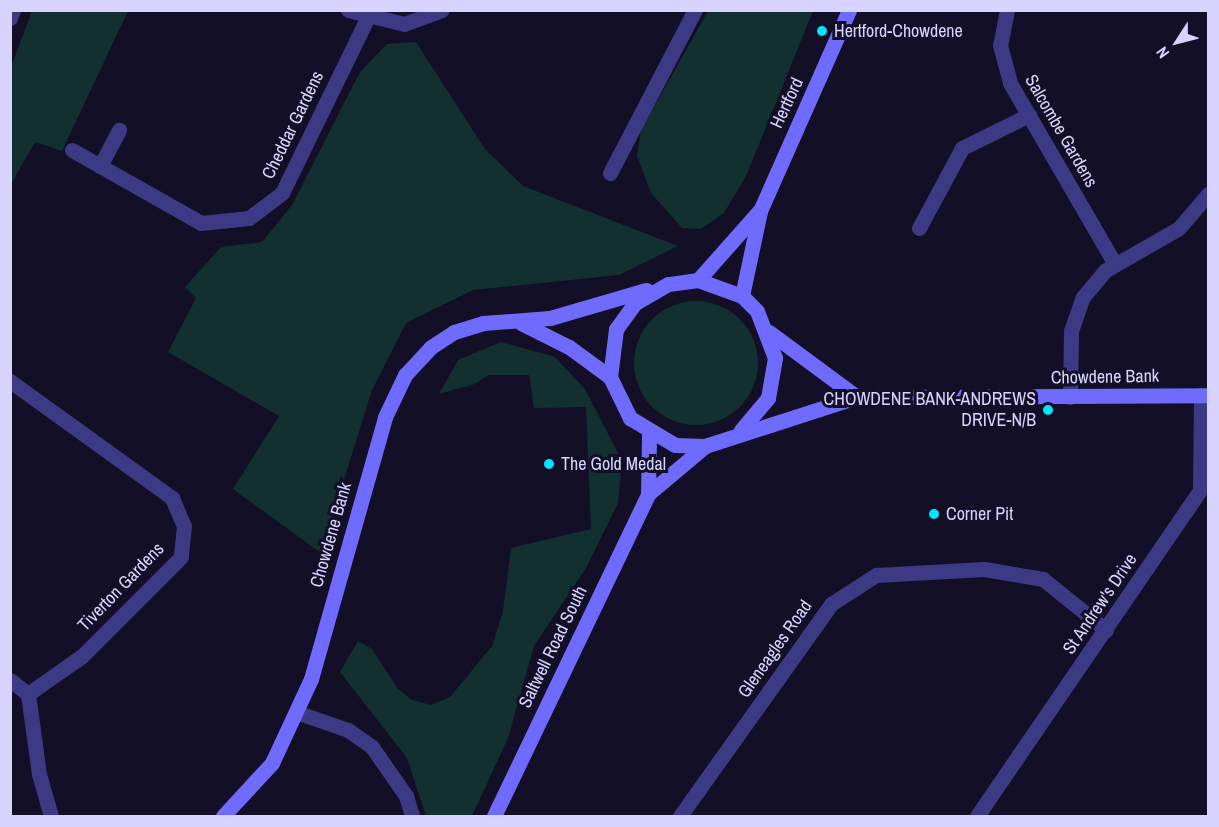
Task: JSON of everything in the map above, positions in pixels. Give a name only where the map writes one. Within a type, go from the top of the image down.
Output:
[{"type":"street","points":[[348,10],[367,19],[404,24],[442,10]]},
{"type":"street","points":[[610,173],[695,10]]},
{"type":"street","name":"Hertford","points":[[742,296],[760,211],[849,10]]},
{"type":"street","name":"Salcombe Gardens","points":[[1007,10],[1002,59],[1029,115],[1114,264]]},
{"type":"street","name":"Cheddar Gardens","points":[[72,150],[201,223],[249,218],[282,194],[367,19]]},
{"type":"street","points":[[919,228],[962,148],[1029,115]]},
{"type":"street","points":[[100,166],[119,130]]},
{"type":"street","points":[[1070,397],[1075,313],[1093,282],[1114,264],[1169,237],[1209,194]]},
{"type":"street","name":"Hertford","points":[[698,280],[760,211]]},
{"type":"street","points":[[769,332],[775,358],[768,398],[741,430],[705,446],[675,445],[649,434],[630,418],[610,377],[616,329],[635,303],[668,284],[698,280],[742,296],[769,332],[857,397]]},
{"type":"street","name":"Chowdene Bank","points":[[223,816],[272,763],[311,679],[385,417],[405,375],[430,347],[454,332],[483,322],[521,323],[668,284]]},
{"type":"street","name":"Chowdene Bank","points":[[521,323],[569,347],[610,377]]},
{"type":"street","name":"Tiverton Gardens","points":[[10,381],[172,498],[184,526],[181,557],[82,656],[28,694]]},
{"type":"street","name":"Chowdene Bank","points":[[741,430],[857,397],[1205,395]]},
{"type":"street","name":"St Andrew's Drive","points":[[977,816],[1204,493],[1205,395]]},
{"type":"street","name":"Saltwell Road South","points":[[648,494],[649,434]]},
{"type":"street","name":"Saltwell Road South","points":[[494,816],[648,494],[705,446]]},
{"type":"street","name":"Gleneagles Road","points":[[680,816],[831,604],[876,575],[984,569],[1043,579],[1106,630]]},
{"type":"street","points":[[10,680],[28,694],[39,774],[51,816]]},
{"type":"street","points":[[296,712],[348,730],[372,747],[406,796],[412,816]]},
{"type":"green space","points":[[32,11],[128,11],[62,151],[35,142],[11,184],[11,67]]},
{"type":"green space","points":[[708,11],[813,11],[747,174],[724,213],[701,229],[682,228],[651,193],[637,156],[641,130]]},
{"type":"green space","points":[[416,42],[485,149],[523,186],[678,246],[619,275],[473,290],[406,323],[372,390],[321,553],[233,489],[279,416],[168,352],[196,298],[185,287],[221,247],[262,242],[292,205],[360,72],[387,44]]},
{"type":"green space","points":[[696,301],[720,305],[740,319],[754,339],[758,363],[754,387],[740,407],[720,421],[696,425],[672,421],[652,407],[638,387],[634,363],[638,339],[652,319],[672,305]]},
{"type":"green space","points":[[501,342],[555,357],[585,389],[622,461],[618,503],[586,568],[534,646],[508,738],[472,816],[426,816],[407,758],[340,672],[358,641],[372,649],[398,689],[412,700],[431,705],[450,697],[492,646],[503,611],[511,548],[591,529],[586,407],[534,408],[529,375],[488,375],[475,384],[439,394],[458,360]]},
{"type":"place","name":"Hertford-Chowdene","points":[[822,31]]},
{"type":"place","name":"CHOWDENE BANK-ANDREWS DRIVE-N/B","points":[[1048,410]]},
{"type":"place","name":"The Gold Medal","points":[[549,464]]},
{"type":"place","name":"Corner Pit","points":[[934,514]]}]
